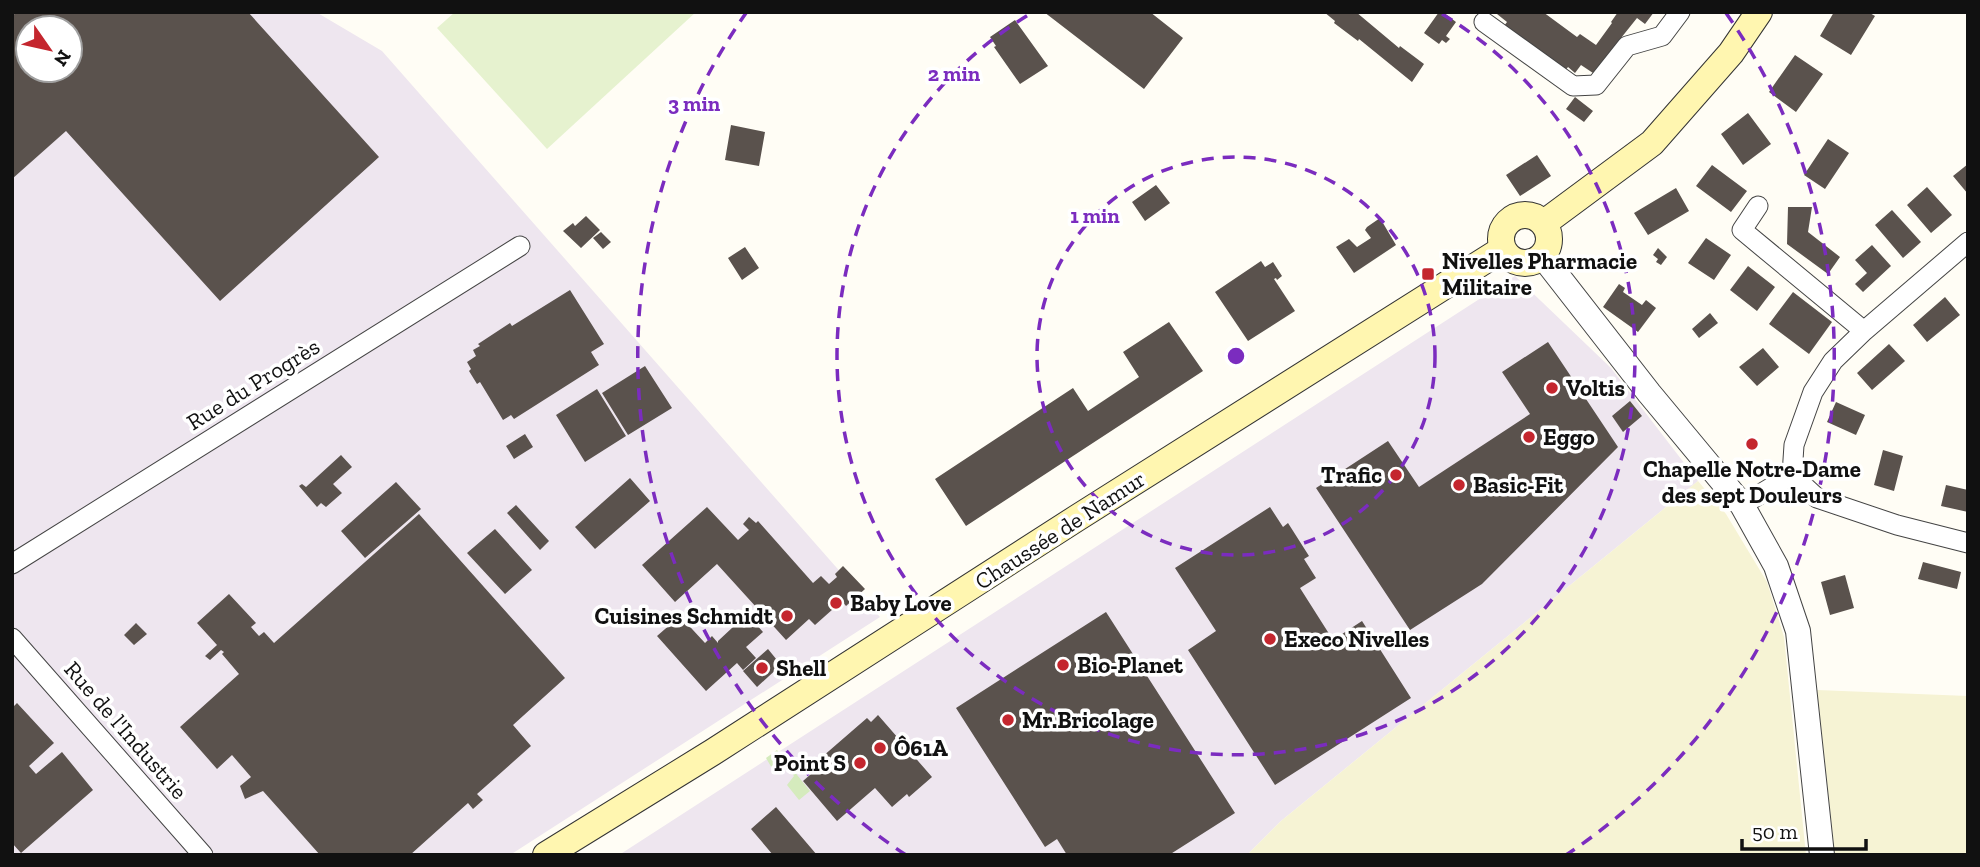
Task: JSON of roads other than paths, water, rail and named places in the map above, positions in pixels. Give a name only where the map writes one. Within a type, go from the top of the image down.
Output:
[{"type":"main road","points":[[1545,223],[1652,142],[1731,53],[1759,12]]},
{"type":"main road","points":[[1522,215],[1534,216],[1545,223],[1550,234],[1549,247],[1543,257],[1533,263],[1521,264],[1510,259],[1503,249],[1501,239],[1503,228],[1510,220],[1522,215]]},
{"type":"main road","name":"Chaussée de Namur","points":[[546,855],[713,752],[1503,249]]},
{"type":"street","points":[[1484,22],[1573,86],[1584,86],[1596,85],[1628,46],[1662,36],[1680,12]]},
{"type":"street","points":[[1758,206],[1742,230],[1864,331]]},
{"type":"street","points":[[1792,474],[1794,445],[1812,392],[1833,361],[1968,242]]},
{"type":"street","name":"Rue du Progrès","points":[[12,564],[520,246]]},
{"type":"street","points":[[1543,257],[1649,393],[1742,505],[1776,566],[1798,631],[1822,855]]},
{"type":"street","points":[[1742,505],[1792,474]]},
{"type":"street","points":[[1792,474],[1817,498],[1897,525],[1968,543]]},
{"type":"street","name":"Rue de l'Industrie","points":[[12,638],[203,855]]},
{"type":"place","name":"Nivelles Pharmacie Militaire","points":[[1428,274]]},
{"type":"place","name":"Voltis","points":[[1552,388]]},
{"type":"place","name":"Eggo","points":[[1529,437]]},
{"type":"place","name":"Chapelle Notre-Dame des sept Douleurs","points":[[1752,444]]},
{"type":"place","name":"Trafic","points":[[1396,475]]},
{"type":"place","name":"Basic-Fit","points":[[1459,485]]},
{"type":"place","name":"Baby Love","points":[[836,603]]},
{"type":"place","name":"Cuisines Schmidt","points":[[787,616]]},
{"type":"place","name":"Execo Nivelles","points":[[1270,639]]},
{"type":"place","name":"Bio-Planet","points":[[1063,665]]},
{"type":"place","name":"Shell","points":[[762,668]]},
{"type":"place","name":"Mr.Bricolage","points":[[1008,720]]},
{"type":"place","name":"Ô61A","points":[[880,748]]},
{"type":"place","name":"Point S","points":[[860,763]]}]
